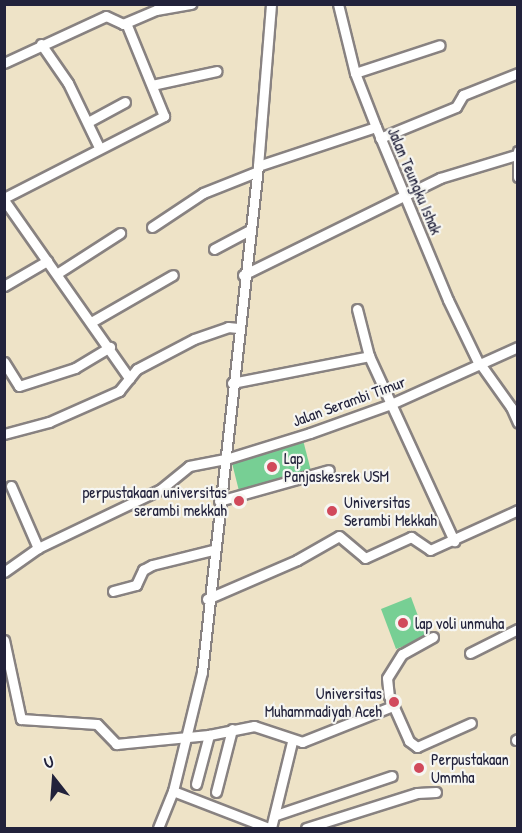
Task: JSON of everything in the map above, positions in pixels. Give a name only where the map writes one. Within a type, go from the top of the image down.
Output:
[{"type":"street","points":[[126,23],[156,10],[191,4]]},
{"type":"street","points":[[158,828],[172,791],[202,672],[207,599],[226,459],[272,4]]},
{"type":"street","name":"Jalan Teungku Ishak","points":[[338,4],[356,73],[380,138],[406,194],[448,300],[480,364],[511,407],[518,423]]},
{"type":"street","points":[[4,63],[41,44],[109,15],[126,23],[152,85],[162,117],[99,147],[4,199],[47,261],[93,321],[129,378]]},
{"type":"street","points":[[41,44],[88,122],[99,147]]},
{"type":"street","points":[[356,73],[440,45]]},
{"type":"street","points":[[152,85],[217,71]]},
{"type":"street","points":[[380,138],[456,107],[463,95],[518,73]]},
{"type":"street","points":[[88,122],[125,102]]},
{"type":"street","points":[[152,227],[203,193],[257,169],[376,127]]},
{"type":"street","points":[[243,275],[440,178],[517,153],[518,177]]},
{"type":"street","points":[[214,249],[249,230]]},
{"type":"street","points":[[58,273],[120,233]]},
{"type":"street","points":[[4,286],[47,261]]},
{"type":"street","points":[[93,321],[173,276]]},
{"type":"street","points":[[357,309],[369,356],[454,541]]},
{"type":"street","points":[[4,434],[50,422],[119,390],[137,369],[188,342],[228,327],[238,328]]},
{"type":"street","points":[[4,362],[19,386],[75,368],[110,347]]},
{"type":"street","name":"Jalan Serambi Timur","points":[[4,572],[38,548],[161,489],[189,466],[226,459],[391,404],[518,347]]},
{"type":"street","points":[[232,383],[369,356]]},
{"type":"street","points":[[219,501],[329,470]]},
{"type":"street","points":[[11,486],[38,548]]},
{"type":"street","points":[[207,599],[297,560],[339,536],[365,558],[411,537],[430,550],[518,510]]},
{"type":"street","points":[[113,591],[136,585],[143,570],[152,565],[213,550]]},
{"type":"street","points":[[470,653],[518,629]]},
{"type":"street","points":[[433,637],[394,661],[387,686],[393,706],[412,747],[471,723]]},
{"type":"street","points":[[4,640],[15,680],[19,716],[24,720],[97,724],[116,744],[209,735],[232,729],[265,728],[292,742],[314,738],[393,706]]},
{"type":"street","points":[[4,683],[15,680]]},
{"type":"street","points":[[216,792],[232,729]]},
{"type":"street","points":[[196,784],[209,735]]},
{"type":"street","points":[[172,791],[247,824],[270,828],[276,815],[292,742]]},
{"type":"street","points":[[276,815],[392,776]]},
{"type":"street","points":[[306,828],[417,793],[436,792]]},
{"type":"green space","name":"Lap Panjaskesrek USM","points":[[303,440],[311,471],[239,491],[232,463]]},
{"type":"green space","name":"lap voli unmuha","points":[[411,597],[426,638],[396,649],[381,609]]},
{"type":"place","name":"Lap Panjaskesrek USM","points":[[272,467]]},
{"type":"place","name":"perpustakaan universitas serambi mekkah","points":[[239,501]]},
{"type":"place","name":"Universitas Serambi Mekkah","points":[[332,511]]},
{"type":"place","name":"lap voli unmuha","points":[[403,623]]},
{"type":"place","name":"Universitas Muhammadiyah Aceh","points":[[394,702]]},
{"type":"place","name":"Perpustakaan Ummha","points":[[419,768]]}]
